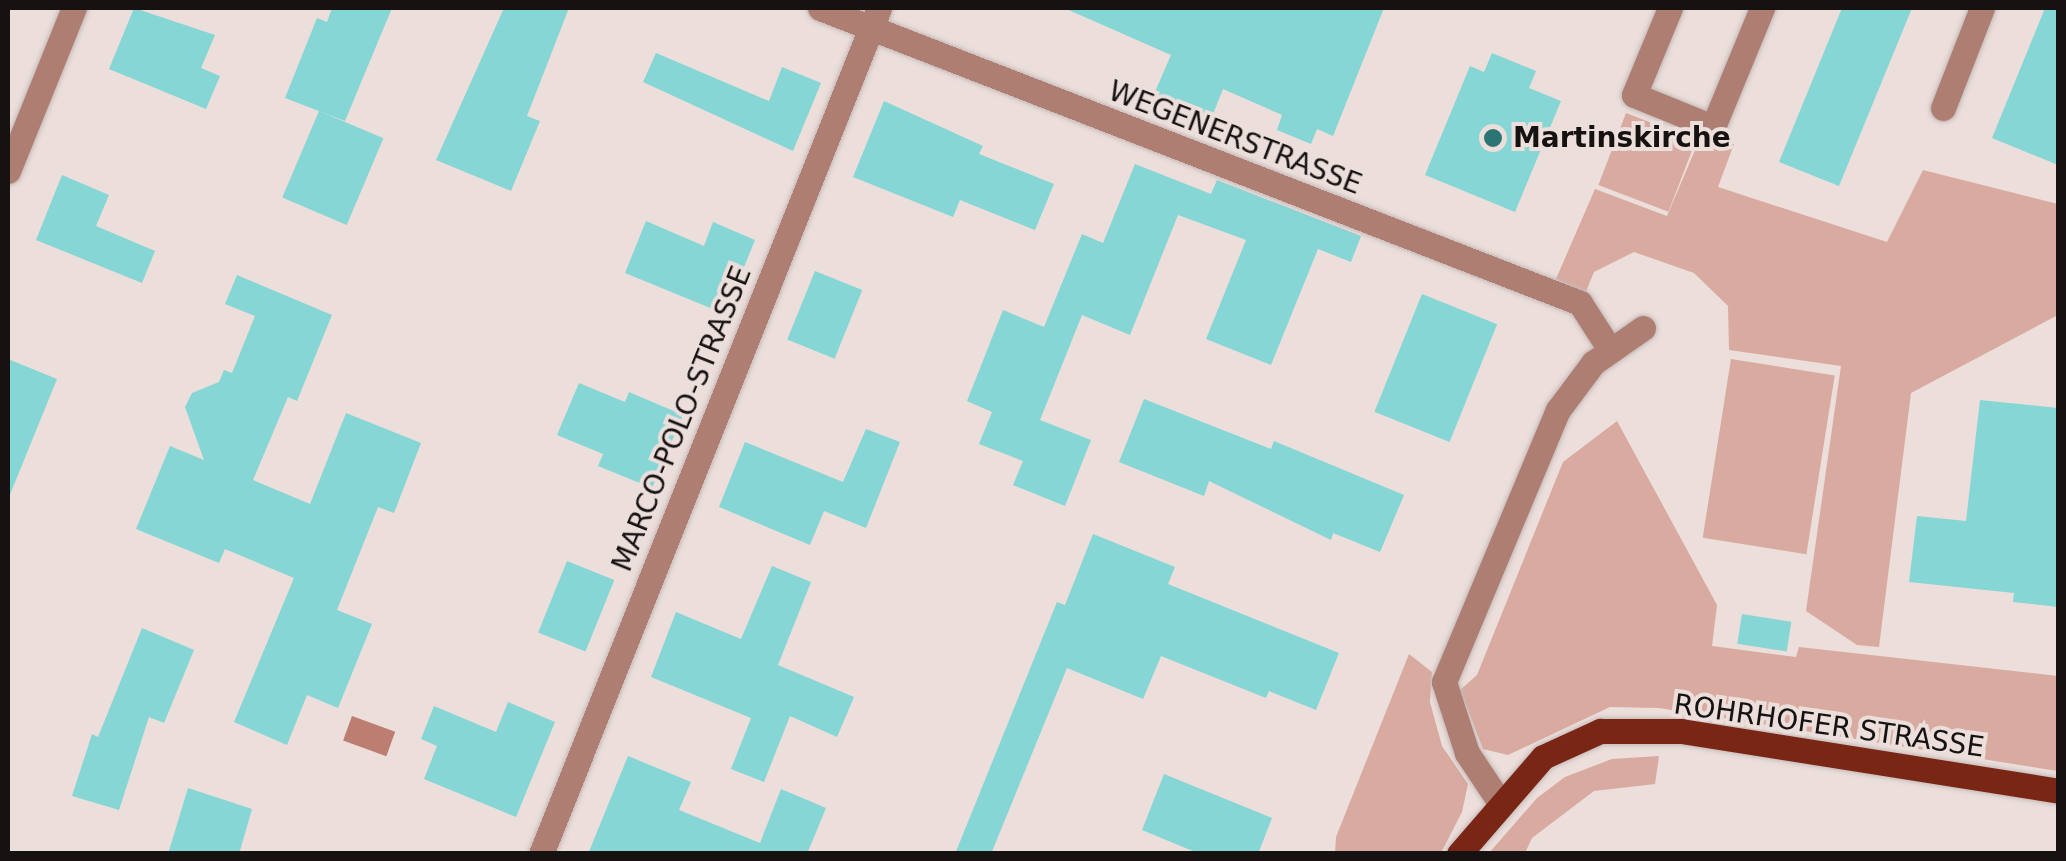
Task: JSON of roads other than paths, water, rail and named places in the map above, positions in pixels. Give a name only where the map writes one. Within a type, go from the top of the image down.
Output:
[{"type":"main road","name":"ROHRHOFER STRASSE","points":[[1460,854],[1500,801],[1543,757],[1600,731],[1681,731],[2058,791]]},
{"type":"street","points":[[8,171],[74,8]]},
{"type":"street","name":"WEGENERSTRASSE","points":[[820,8],[875,18],[1580,303],[1610,348]]},
{"type":"street","points":[[1670,8],[1634,94],[1714,127],[1762,8]]},
{"type":"street","points":[[1943,108],[1982,8]]},
{"type":"street","name":"MARCO-POLO-STRASSE","points":[[541,854],[875,18]]},
{"type":"street","points":[[1500,801],[1467,752],[1444,682],[1558,410],[1610,348],[1643,328]]},
{"type":"place","name":"Martinskirche","points":[[1493,138]]}]
